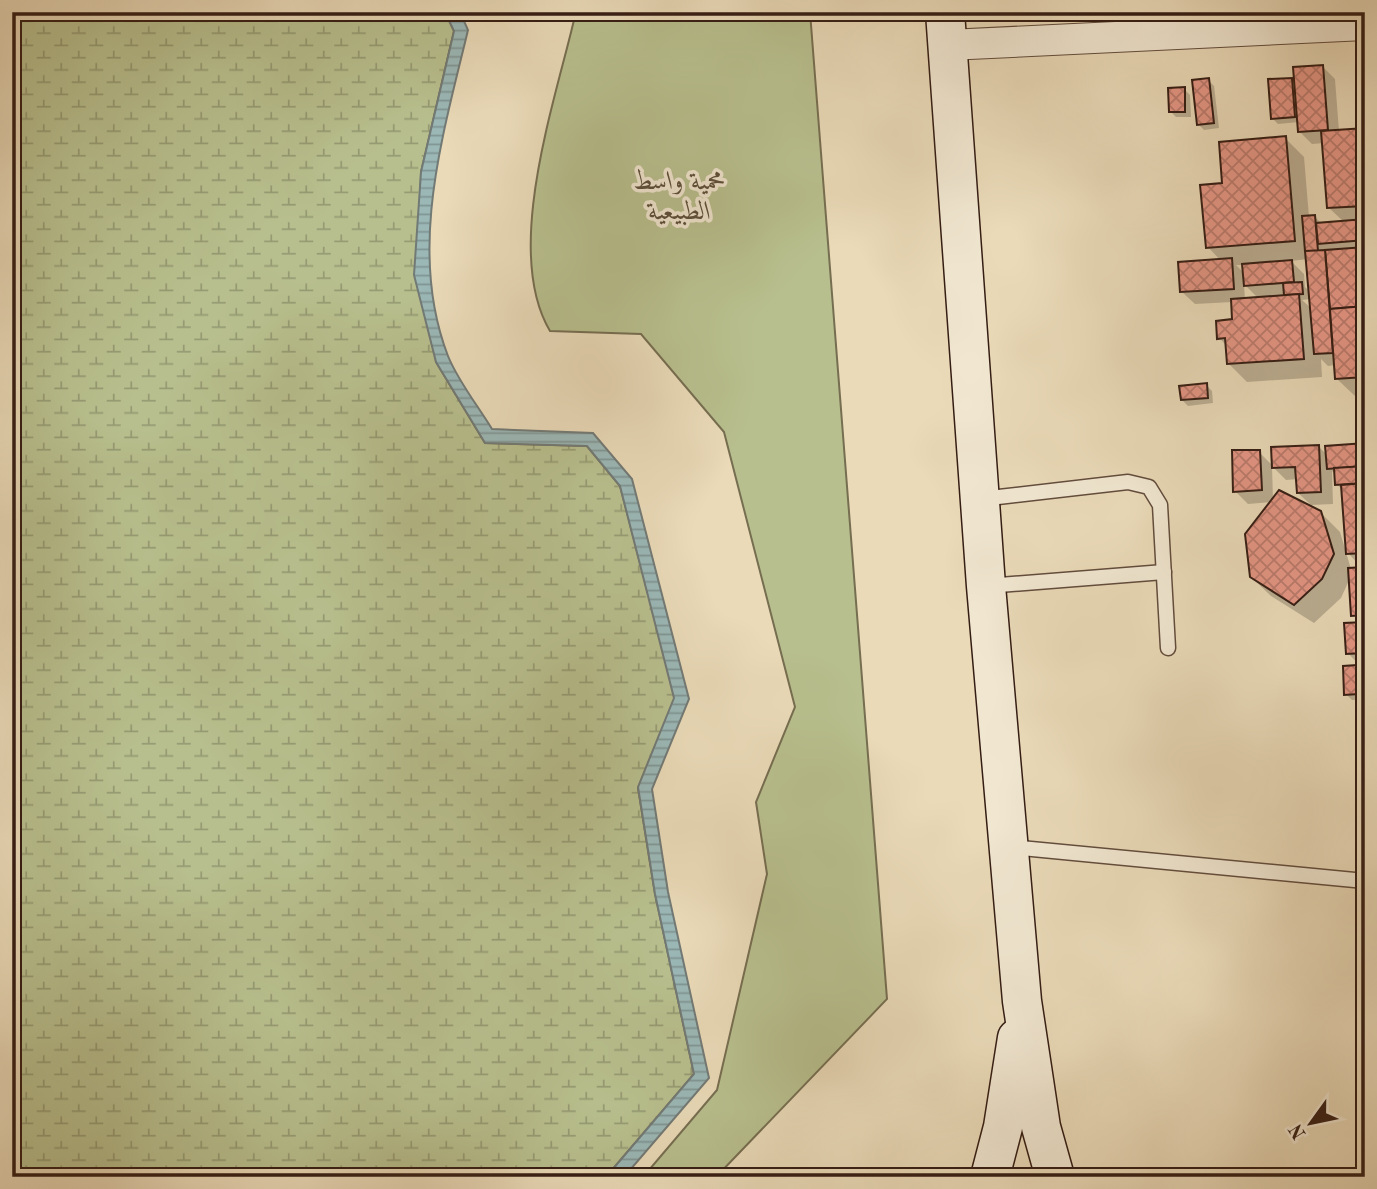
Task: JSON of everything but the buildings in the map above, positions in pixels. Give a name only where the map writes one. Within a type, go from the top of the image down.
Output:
[{"type":"main road","points":[[947,29],[979,499],[1022,1001],[1041,1126],[1055,1177]]},
{"type":"main road","points":[[990,1177],[1003,1127],[1022,1001]]},
{"type":"street","points":[[947,29],[1365,24]]},
{"type":"lane","points":[[979,499],[1128,482],[1142,483],[1154,491],[1160,505],[1168,648]]},
{"type":"lane","points":[[986,586],[1164,572]]},
{"type":"lane","points":[[1009,846],[1365,881]]},
{"type":"green space","points":[[12,12],[445,12],[454,31],[421,172],[420,213],[436,362],[485,443],[587,446],[620,486],[675,698],[638,788],[655,894],[694,1074],[606,1177],[12,1177]]},
{"type":"green space","name":"محمية واسط الطبيعية","points":[[570,12],[810,12],[887,999],[716,1177],[643,1177],[717,1090],[767,874],[756,802],[795,707],[724,432],[641,334],[550,331],[537,298],[531,261],[532,220],[545,135],[574,20]]},
{"type":"water","points":[[445,12],[460,12],[468,30],[440,151],[430,234],[430,275],[436,316],[448,356],[492,429],[593,433],[632,479],[689,699],[652,789],[668,892],[709,1078],[624,1177],[606,1177],[694,1074],[655,894],[638,787],[674,698],[620,486],[587,446],[485,443],[436,362],[414,275],[421,172],[454,31]]}]
